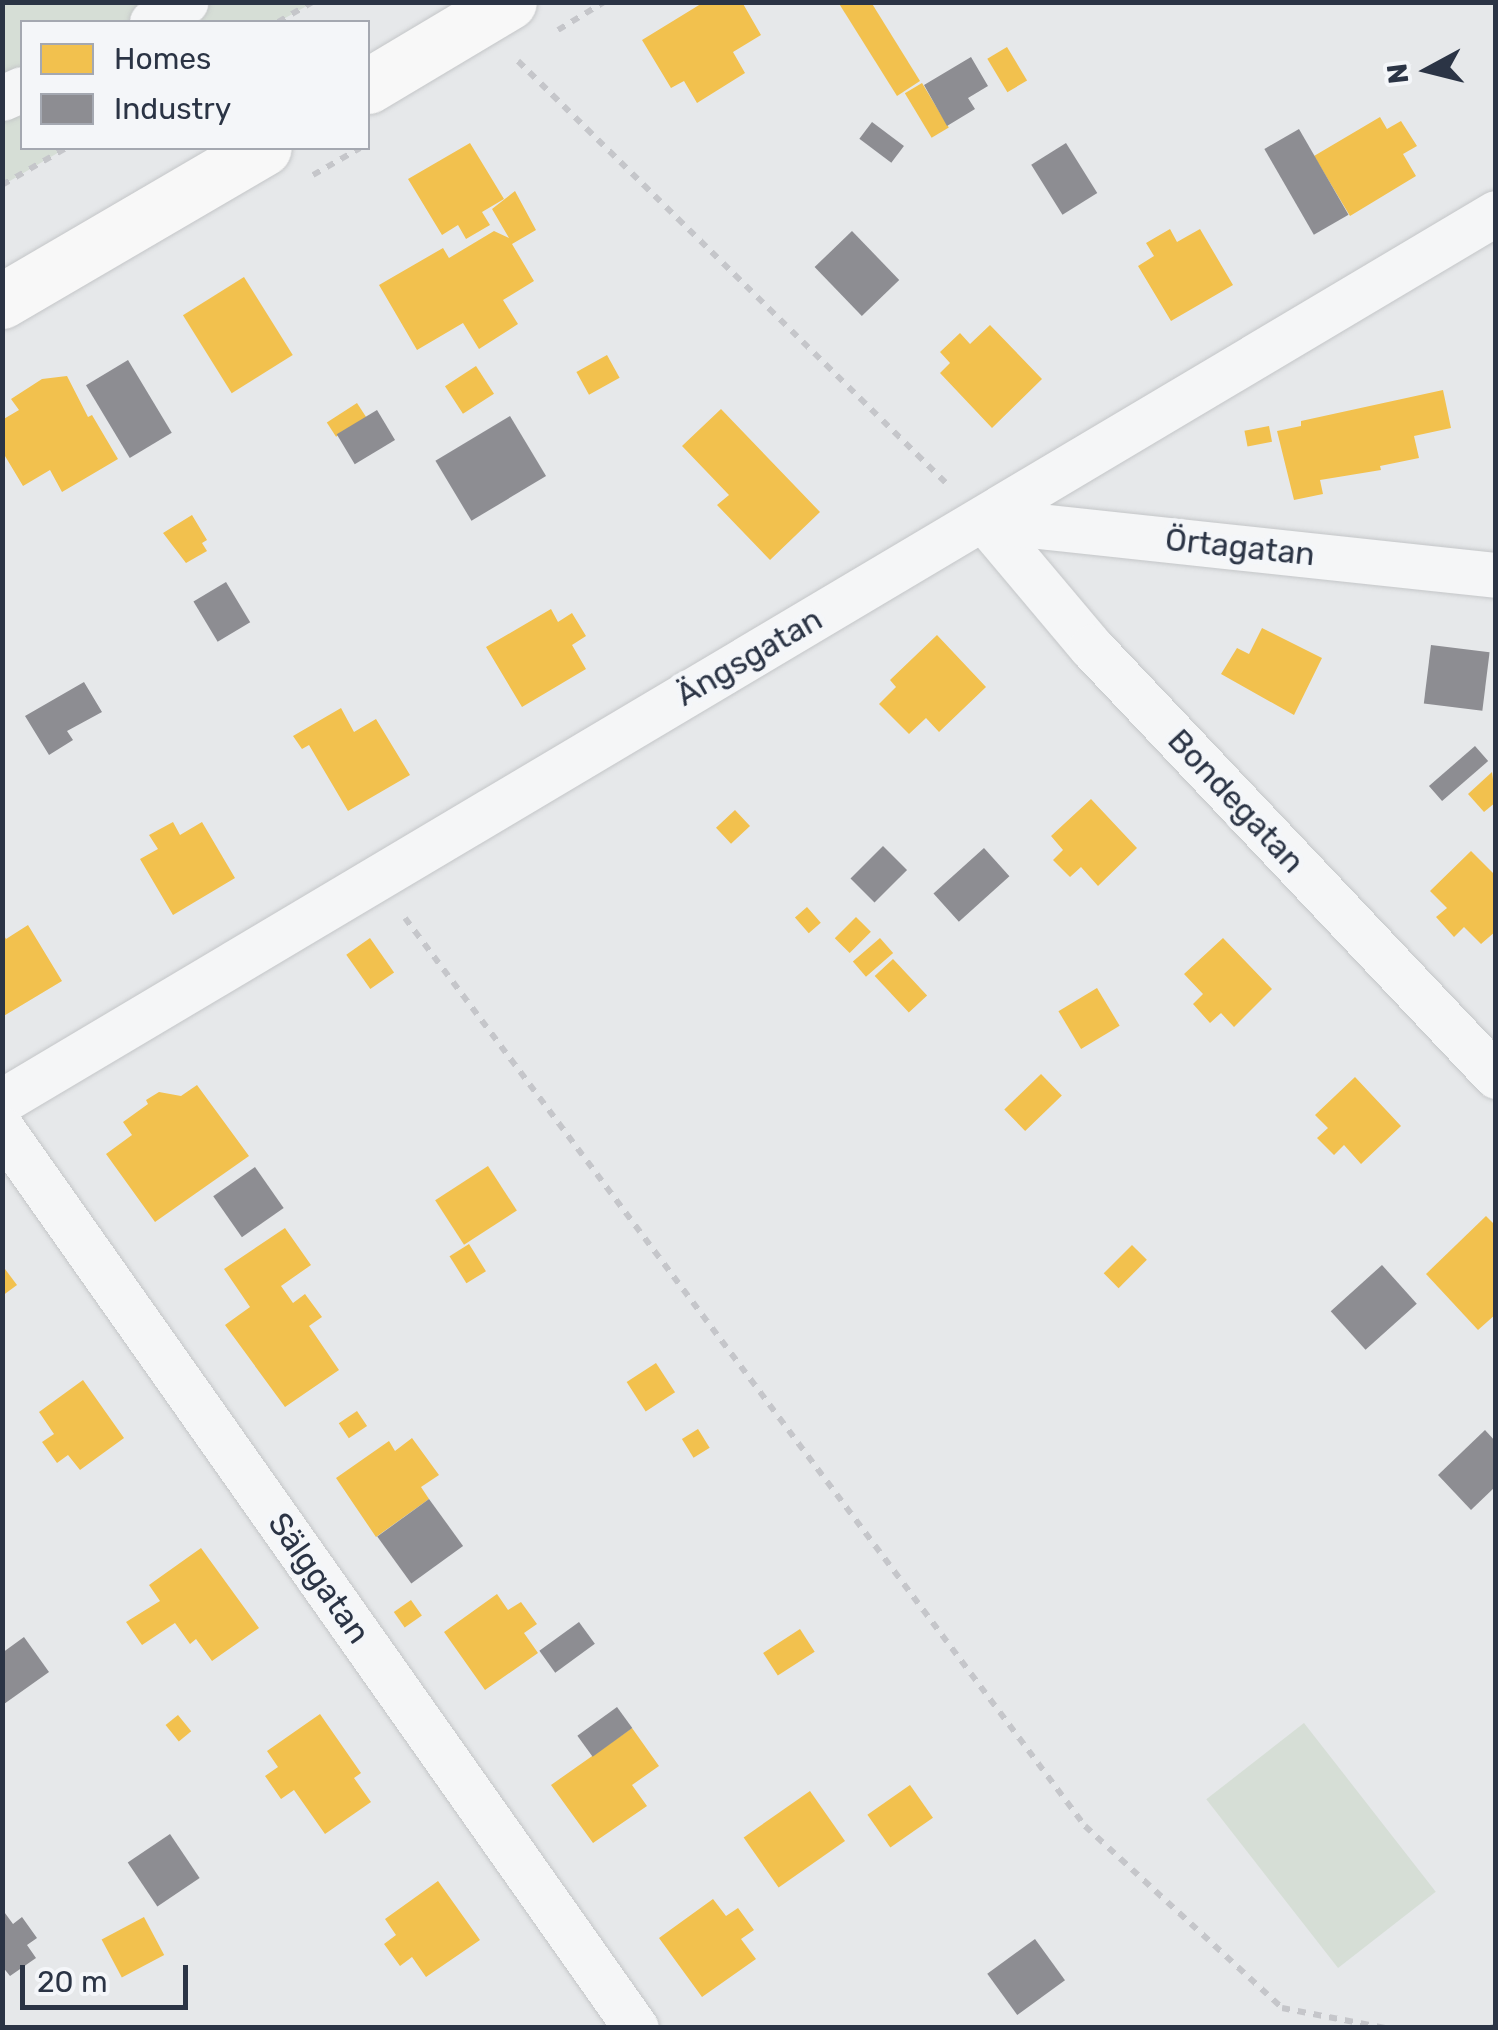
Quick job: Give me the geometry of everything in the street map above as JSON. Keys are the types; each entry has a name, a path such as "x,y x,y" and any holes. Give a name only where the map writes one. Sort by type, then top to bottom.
{"main road":[{"path":"370,85 509,2"},
{"path":"2,302 261,150"}],"street":[{"path":"155,20 185,2"},
{"name":"Ängsgatan","path":"2,1101 1496,213"},
{"name":"Örtagatan","path":"984,520 1496,575"},
{"name":"Bondegatan","path":"984,520 1091,647 1496,1076"},
{"name":"Sälggatan","path":"2,1129 636,2028"}],"path":[{"path":"281,20 312,2"},
{"path":"513,56 984,520"},
{"path":"2,185 63,150"},
{"path":"374,877 1085,1826 1282,2008 1385,2028"}],"shaded area":[{"path":"2,3 312,3 282,20 20,20 20,150 63,150 3,185"},
{"path":"1304,1723 1436,1892 1338,1968 1206,1799"}],"building: Homes":[{"path":"704,2 742,2 761,35 733,52 745,73 697,103 684,81 671,88 642,40"},
{"path":"838,2 871,2 920,81 897,96"},
{"path":"1007,47 1027,80 1007,92 987,59"},
{"path":"922,83 949,128 932,138 905,93"},
{"path":"1380,117 1387,129 1401,121 1417,146 1403,154 1416,176 1350,216 1314,156"},
{"path":"470,143 504,199 482,212 490,225 466,239 458,225 442,235 408,179"},
{"path":"515,191 536,230 512,244 534,281 503,300 518,324 479,349 463,323 417,350 379,285 443,248 449,258 494,231 509,238 492,209"},
{"path":"1170,229 1177,242 1200,229 1233,285 1171,321 1138,266 1154,256 1146,243"},
{"path":"244,277 293,355 232,393 183,315"},
{"path":"990,325 1042,379 992,428 940,373 950,363 940,352 960,333 970,344"},
{"path":"607,355 620,378 589,395 576,372"},
{"path":"476,366 494,394 463,414 445,386"},
{"path":"67,376 88,417 92,415 118,459 62,492 50,470 23,486 2,451 2,420 19,410 11,399 42,379"},
{"path":"1443,390 1451,428 1414,436 1419,458 1380,466 1381,470 1320,480 1323,494 1294,500 1277,431 1301,426 1301,421"},
{"path":"357,403 366,417 336,437 327,423"},
{"path":"721,409 820,512 770,560 717,505 729,495 682,446"},
{"path":"1269,426 1272,442 1248,446 1244,431"},
{"path":"192,515 207,540 202,543 207,551 186,563 163,533"},
{"path":"551,609 558,622 572,613 586,636 572,645 586,669 522,707 486,647"},
{"path":"1262,628 1322,658 1294,715 1221,674 1237,648 1249,654"},
{"path":"937,635 986,687 939,732 926,718 909,734 879,704 896,687 890,680"},
{"path":"341,708 354,732 376,719 410,775 348,811 309,745 302,749 293,736"},
{"path":"1492,772 1496,802 1484,812 1468,794"},
{"path":"1091,799 1137,848 1098,886 1081,867 1070,877 1053,860 1063,850 1051,836"},
{"path":"735,810 750,826 731,844 716,828"},
{"path":"173,822 180,835 202,822 235,878 173,915 140,859 158,849 149,835"},
{"path":"1471,851 1496,876 1496,931 1481,944 1464,927 1454,937 1436,917 1447,908 1430,891"},
{"path":"807,907 821,923 809,933 795,917"},
{"path":"856,917 871,932 850,953 835,938"},
{"path":"28,925 62,981 2,1017 2,932 6,939"},
{"path":"370,938 394,972 370,989 346,955"},
{"path":"880,938 893,953 866,977 853,962"},
{"path":"1223,938 1272,989 1234,1027 1221,1013 1210,1023 1193,1004 1203,994 1184,974"},
{"path":"893,959 927,996 909,1013 875,976"},
{"path":"1097,988 1120,1026 1081,1049 1058,1011"},
{"path":"1041,1074 1062,1096 1025,1131 1004,1109"},
{"path":"1355,1077 1401,1126 1361,1164 1344,1145 1334,1155 1317,1138 1328,1128 1315,1115"},
{"path":"197,1085 249,1156 155,1222 106,1154 132,1135 123,1122 148,1104 146,1100 159,1092 181,1096"},
{"path":"488,1166 517,1210 464,1245 435,1200"},
{"path":"1486,1216 1496,1226 1496,1314 1478,1330 1426,1274"},
{"path":"285,1228 311,1265 281,1286 293,1303 305,1294 322,1317 309,1326 339,1370 285,1407 225,1325 250,1307 224,1269"},
{"path":"469,1244 486,1271 466,1283 449,1256"},
{"path":"1132,1245 1147,1260 1119,1288 1104,1273"},
{"path":"2,1265 17,1285 2,1296"},
{"path":"656,1363 675,1392 646,1411 627,1382"},
{"path":"83,1380 124,1438 80,1470 68,1455 57,1463 42,1442 54,1434 39,1412"},
{"path":"357,1411 367,1426 349,1438 339,1423"},
{"path":"698,1429 710,1448 694,1458 682,1439"},
{"path":"412,1438 439,1475 421,1487 429,1499 376,1537 336,1478 389,1441 395,1451"},
{"path":"201,1548 259,1628 212,1661 196,1639 190,1644 175,1623 142,1645 126,1622 160,1601 149,1585"},
{"path":"497,1594 508,1610 521,1602 537,1624 524,1633 538,1653 485,1690 444,1632"},
{"path":"411,1600 422,1616 405,1628 394,1612"},
{"path":"800,1629 815,1652 778,1676 763,1653"},
{"path":"320,1714 361,1773 354,1778 371,1802 325,1834 294,1790 281,1799 265,1776 278,1767 267,1751"},
{"path":"178,1715 191,1731 179,1741 166,1725"},
{"path":"632,1728 659,1766 632,1785 647,1806 593,1843 551,1785"},
{"path":"910,1785 933,1818 890,1848 867,1815"},
{"path":"810,1791 845,1841 779,1887 744,1837"},
{"path":"438,1881 480,1940 426,1977 412,1957 400,1966 384,1944 396,1935 385,1919"},
{"path":"713,1899 726,1916 738,1908 754,1930 741,1939 756,1959 702,1997 659,1938"},
{"path":"144,1917 164,1955 122,1978 102,1940"}],"building: Industry":[{"path":"971,57 988,86 968,98 975,109 947,126 924,85"},
{"path":"872,122 904,146 891,163 859,139"},
{"path":"1299,129 1348,215 1314,235 1264,149"},
{"path":"1066,143 1097,193 1062,215 1031,165"},
{"path":"852,231 899,280 862,316 815,267"},
{"path":"128,360 172,433 130,458 86,385"},
{"path":"377,410 395,440 355,464 337,434"},
{"path":"510,416 546,476 471,521 435,461"},
{"path":"226,582 250,622 218,642 193,602"},
{"path":"1431,645 1490,652 1482,711 1424,704"},
{"path":"84,682 102,712 67,731 73,740 49,755 25,716"},
{"path":"1475,746 1488,761 1442,801 1429,786"},
{"path":"883,846 907,870 875,903 850,879"},
{"path":"984,848 1009,876 959,922 933,894"},
{"path":"255,1167 284,1208 242,1237 213,1196"},
{"path":"1382,1265 1417,1304 1366,1350 1331,1311"},
{"path":"1485,1430 1496,1442 1496,1486 1471,1510 1438,1475"},
{"path":"429,1499 463,1546 411,1584 377,1537"},
{"path":"579,1622 595,1644 555,1673 539,1651"},
{"path":"24,1637 49,1672 4,1704 2,1653"},
{"path":"617,1707 632,1728 593,1757 577,1736"},
{"path":"170,1834 200,1878 157,1906 128,1863"},
{"path":"2,1909 13,1924 22,1917 37,1938 27,1945 36,1958 10,1976 2,1966"},
{"path":"1035,1939 1065,1980 1017,2015 987,1974"}]}
